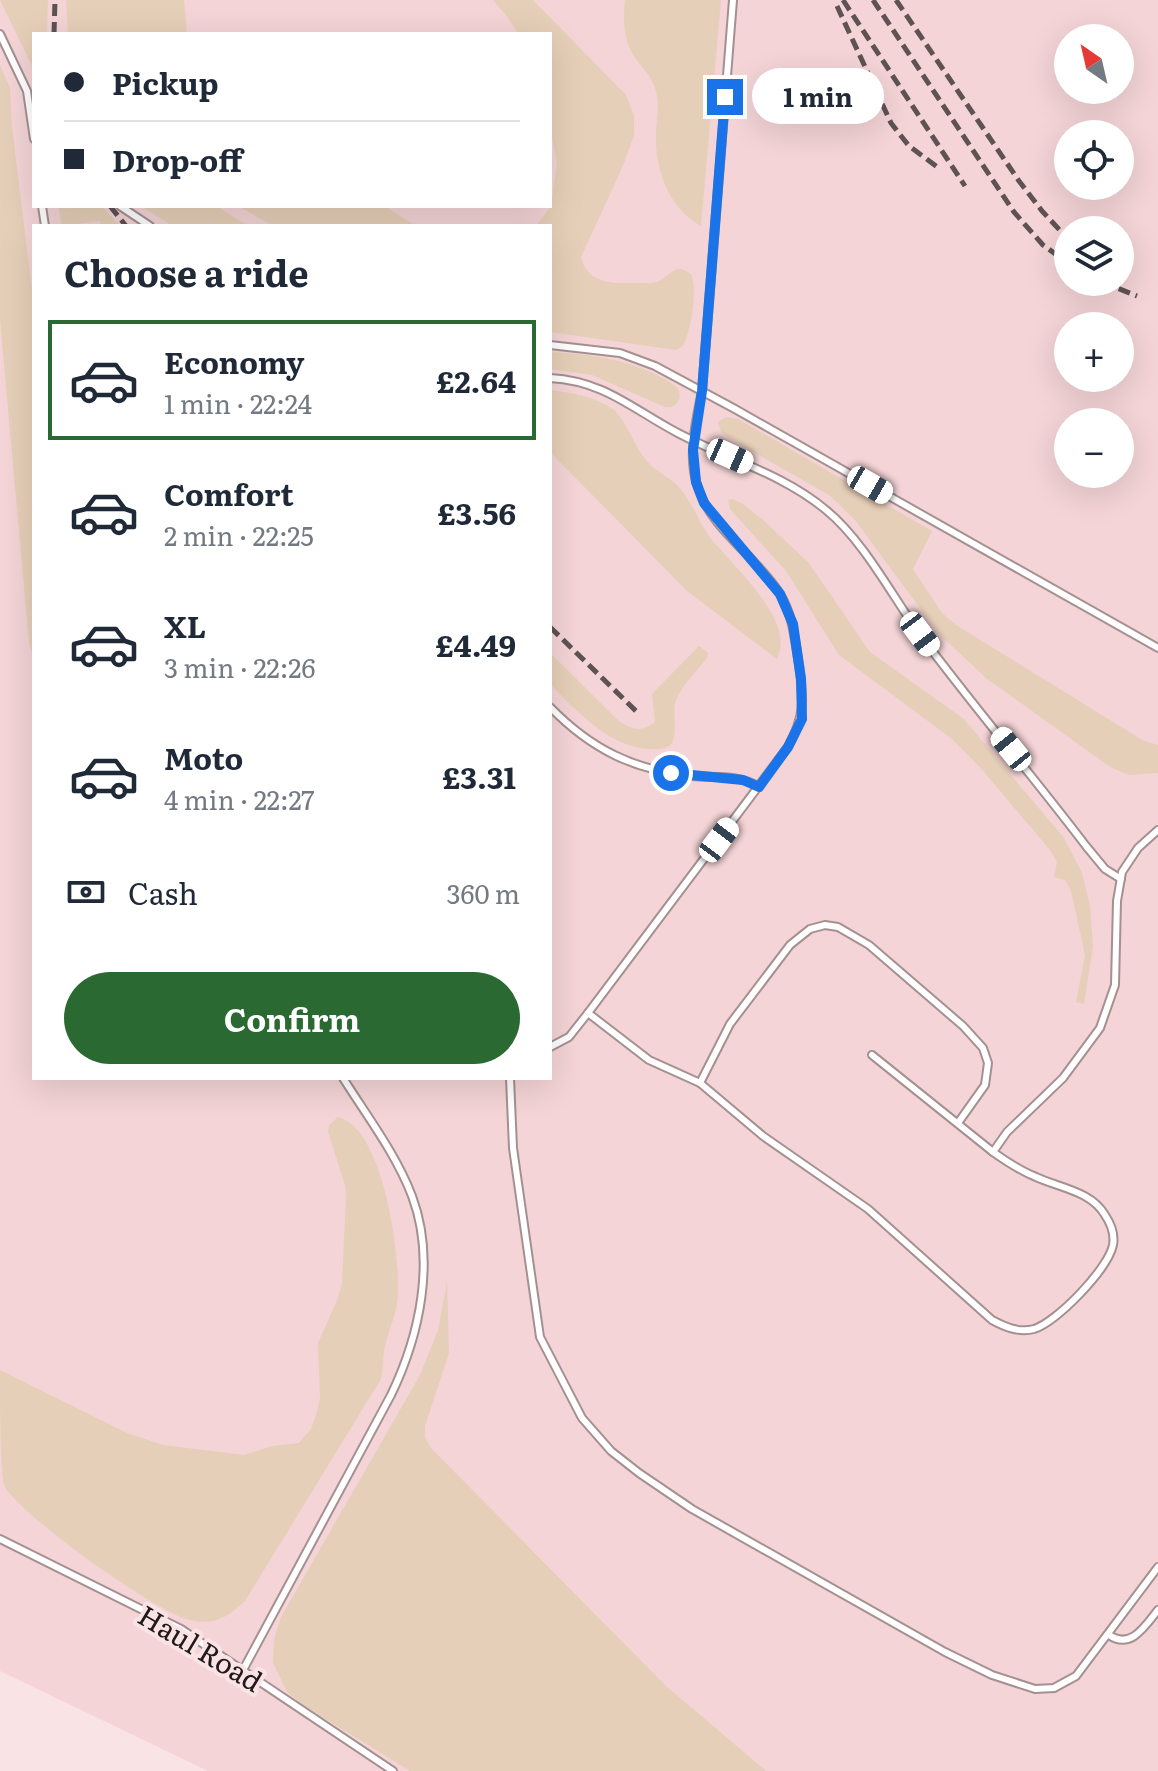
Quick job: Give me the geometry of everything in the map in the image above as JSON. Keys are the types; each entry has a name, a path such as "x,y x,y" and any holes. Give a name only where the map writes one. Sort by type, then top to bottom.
{"lane":[{"path":"552,1046 569,1037 588,1013 759,787 788,747 802,719 801,679 793,624 780,594 704,503 696,482 694,440 702,391 733,0"},
{"path":"0,34 27,91 32,125"},
{"path":"123,208 147,224"},
{"path":"552,345 590,348 633,357 702,391 1158,648"},
{"path":"552,378 600,387 694,440 781,481 814,500 838,521 932,649 1086,846 1105,869 1121,879"},
{"path":"552,709 587,741 629,762 671,773 743,780 759,787"},
{"path":"993,1152 1002,1138 1079,1059 1106,1014 1117,973 1117,901 1121,879 1130,857 1158,830"},
{"path":"700,1083 730,1024 790,945 810,929 825,925 838,927 869,945 963,1026 983,1048 988,1063 985,1085 958,1123"},
{"path":"588,1013 649,1060 700,1083 763,1136 868,1209 992,1320 1018,1330 1035,1329 1064,1311 1099,1270 1113,1245 1113,1232 1106,1216 1092,1201 1023,1171 993,1152 872,1055"},
{"path":"243,1670 403,1371 419,1310 422,1252 418,1216 412,1197 396,1163 344,1080"},
{"path":"510,1080 513,1148 538,1328 552,1363 582,1418 611,1451 692,1509 945,1652 1011,1683 1035,1689 1062,1685 1076,1676 1158,1567"},
{"name":"Haul Road","path":"0,1539 181,1629 393,1771"},
{"path":"1109,1635 1118,1641 1127,1641 1158,1610"}],"shaded area":[{"path":"0,0 1158,0 1158,1771 208,1771 0,1671"},
{"path":"0,0 48,0 47,32 32,32 32,66"},
{"path":"66,0 184,0 187,32 68,32"},
{"path":"493,0 533,0 626,95 634,116 634,135 581,257 590,273 604,281 655,283 677,269 691,274 694,289 692,311 682,347 676,350 552,332 552,224 538,224 552,208 557,163 552,137 552,32 517,32"},
{"path":"625,0 721,0 701,226 672,199 661,175 656,149 656,92 627,42"},
{"path":"0,65 10,88 32,290 32,653 29,643 0,320"},
{"path":"59,208 104,208 118,224 101,224 100,221 61,224"},
{"path":"144,208 220,208 245,224 170,224"},
{"path":"242,208 388,208 413,224 270,224"},
{"path":"552,352 600,357 632,365 677,387 679,398 672,407 665,407 592,375 552,369"},
{"path":"552,390 591,398 618,414 647,461 676,484 709,536 759,594 778,627 781,644 777,659 687,591 552,454"},
{"path":"726,417 738,419 932,531 913,569 942,613 956,625 1144,741 1158,745 1158,773 1129,775 1110,767 986,678 939,634 855,520 829,495 727,437 721,432 718,422"},
{"path":"733,499 763,520 808,562 870,652 964,719 1064,838 1082,873 1090,906 1093,947 1084,1004 1076,1002 1085,955 1071,891 1065,880 1054,877 1057,862 1050,850 952,739 839,655 786,571 730,509 728,500"},
{"path":"699,646 708,653 677,698 672,743 658,749 626,744 585,718 552,686 552,655 620,722 634,728 642,729 655,722 652,694"},
{"path":"338,1117 354,1126 367,1144 378,1168 392,1224 398,1295 381,1379 245,1601 220,1619 206,1622 190,1620 149,1600 90,1561 35,1518 4,1485 0,1370 127,1433 163,1445 244,1455 272,1446 299,1443 311,1429 317,1412 320,1397 318,1343 342,1283 345,1185 328,1132 329,1125"},
{"path":"447,1282 449,1353 425,1426 425,1437 431,1448 666,1686 766,1771 410,1771 287,1692 273,1663 274,1639 281,1617 420,1375 438,1330"}],"railway":[{"path":"54,32 55,0"},
{"path":"843,0 965,186"},
{"path":"873,0 1014,212 1054,253"},
{"path":"896,0 1019,181 1054,224"},
{"path":"837,6 891,123 909,146 940,169"},
{"path":"112,208 124,224"},
{"path":"552,629 639,714"}],"route":[{"path":"671,773 732,778 759,787 798,730 803,711 793,624 785,603 704,503 696,482 693,450 702,391 725,97"}]}
